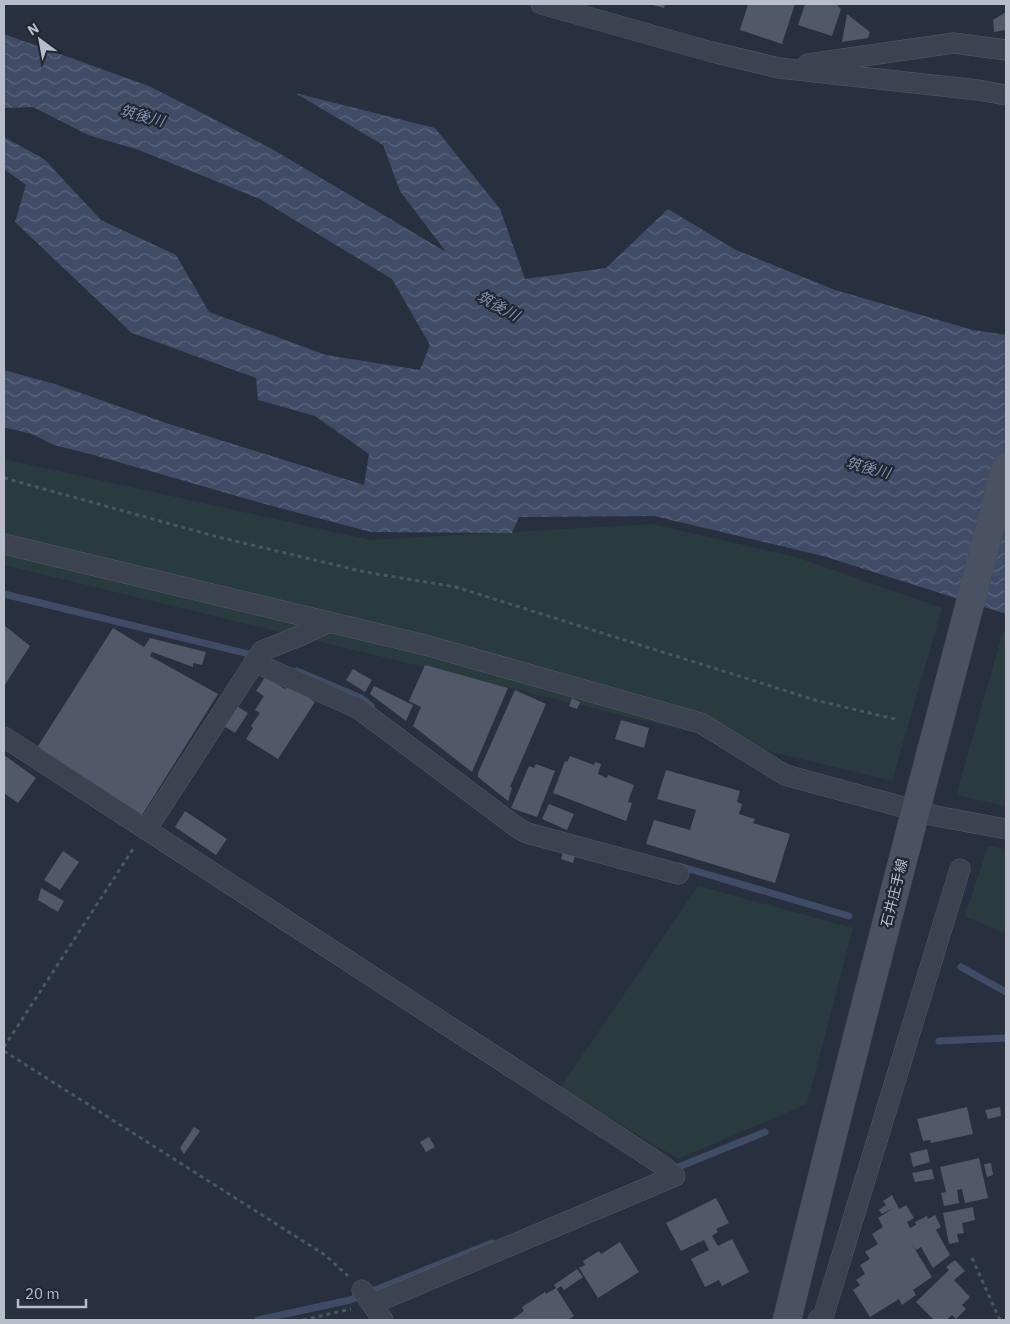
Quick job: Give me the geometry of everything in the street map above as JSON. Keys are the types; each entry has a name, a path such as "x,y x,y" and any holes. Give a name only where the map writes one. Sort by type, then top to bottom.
{"main road":[{"name":"石井庄手線","path":"786,1320 923,781 1006,467"}],"street":[{"path":"541,4 712,52 779,68 978,90 1006,95"},
{"path":"779,68 954,43 1006,50"},
{"path":"4,544 425,645 701,723 785,775 936,816 1006,829"},
{"path":"146,830 258,657 329,622"},
{"path":"258,657 359,709 527,833 679,874"},
{"path":"4,737 669,1170 372,1305"},
{"path":"818,1320 824,1314 960,869"}],"path":[{"path":"4,478 227,539 365,572 456,587 815,700 899,720"},
{"path":"4,1046 146,830"},
{"path":"4,1051 325,1256 372,1305"},
{"path":"972,1258 1000,1320"},
{"path":"303,1320 372,1305"}],"shaded area":[{"path":"4,459 370,540 652,524 796,557 942,608 892,781 4,565"},
{"path":"1006,631 1006,806 956,795 1003,632"},
{"path":"988,846 1006,849 1006,934 965,916"},
{"path":"698,886 853,928 807,1104 678,1159 560,1088"}],"water":[{"name":"筑後川","path":"4,34 149,86 272,149 446,252 400,191 383,145 295,93 435,128 500,209 525,279 606,268 668,209 736,250 835,290 973,330 1006,335 1006,614 823,556 654,516 519,517 512,533 371,532 54,445 32,434 4,428 4,370 58,385 169,424 364,485 369,454 315,416 258,400 256,378 132,333 15,222 26,185 4,169 4,137 44,159 101,220 176,255 209,312 326,355 420,370 430,345 392,279 260,199 139,150 88,135 33,107 4,108"}],"building":[{"path":"649,4 665,4 664,8"},
{"path":"748,4 795,4 782,44 740,30"},
{"path":"805,4 836,4 841,9 832,36 798,25"},
{"path":"1006,12 1006,30 994,32 993,20"},
{"path":"847,14 870,32 868,38 842,42"},
{"path":"4,625 30,646 4,686"},
{"path":"113,628 144,647 150,638 206,652 202,665 193,663 193,667 152,652 150,656 218,694 139,820 33,754"},
{"path":"425,665 508,688 472,772 413,726 421,707 409,701"},
{"path":"353,669 372,680 365,692 346,680"},
{"path":"265,677 285,689 288,684 315,702 278,759 246,739 253,728 251,726 260,713 255,710 264,696 256,691"},
{"path":"374,686 413,705 406,721 370,694"},
{"path":"515,690 546,704 510,787 512,788 508,801 478,777 478,773"},
{"path":"572,698 580,702 577,709 569,706"},
{"path":"237,706 248,713 235,733 224,726"},
{"path":"621,720 649,728 644,748 615,739"},
{"path":"4,755 36,778 18,803 4,793"},
{"path":"570,756 594,765 595,762 601,764 598,774 607,778 608,775 634,785 628,802 632,803 626,821 553,793 565,761 567,762"},
{"path":"536,764 555,771 537,817 511,808 529,766 534,768"},
{"path":"666,770 740,791 737,802 742,804 739,814 755,819 753,823 790,834 775,883 646,844 654,820 690,830 696,810 657,799"},
{"path":"549,804 574,814 567,830 542,819"},
{"path":"185,811 227,839 216,855 175,827"},
{"path":"564,848 576,852 573,863 561,859"},
{"path":"63,851 79,862 60,890 44,880"},
{"path":"41,888 64,901 58,912 38,900"},
{"path":"967,1107 973,1134 931,1143 930,1140 923,1141 917,1119"},
{"path":"1000,1107 1001,1116 988,1119 985,1110"},
{"path":"194,1127 200,1131 184,1154 180,1148"},
{"path":"429,1137 435,1147 426,1152 420,1142"},
{"path":"927,1149 930,1162 913,1167 910,1153"},
{"path":"979,1158 988,1198 965,1203 962,1189 957,1190 959,1203 944,1206 941,1193 946,1192 940,1167"},
{"path":"991,1163 993,1175 987,1177 984,1164"},
{"path":"932,1169 934,1179 915,1182 912,1173"},
{"path":"892,1195 899,1209 906,1205 914,1218 907,1222 910,1228 916,1225 915,1222 927,1216 928,1219 935,1215 941,1227 936,1230 950,1255 933,1268 921,1247 916,1250 911,1243 932,1277 913,1290 916,1295 902,1305 899,1299 870,1317 853,1290 860,1285 856,1280 865,1274 860,1265 870,1259 865,1252 878,1244 872,1234 883,1227 878,1218 895,1207 882,1214 879,1210 886,1205 883,1201"},
{"path":"716,1198 729,1223 716,1229 718,1232 712,1236 718,1246 732,1239 749,1272 722,1286 719,1280 705,1287 691,1259 709,1250 704,1240 681,1251 666,1223"},
{"path":"973,1207 975,1220 962,1223 964,1233 957,1234 959,1242 949,1244 943,1213"},
{"path":"620,1242 639,1272 598,1298 579,1268 585,1265 583,1261 599,1251 601,1254"},
{"path":"955,1260 965,1271 954,1280 970,1297 962,1305 966,1309 956,1319 952,1315 946,1320 934,1320 916,1302 949,1270 946,1267"},
{"path":"577,1269 583,1277 564,1290 561,1286 557,1289 554,1285"},
{"path":"556,1288 574,1316 568,1320 511,1320 524,1311 522,1307 545,1292 546,1294"}],"waterway":[{"path":"4,594 257,656"},
{"path":"297,671 361,698 371,706"},
{"path":"679,866 849,916"},
{"path":"961,967 1006,992"},
{"path":"939,1041 1006,1038"},
{"path":"671,1170 765,1132"},
{"path":"258,1320 350,1300 492,1243"}]}
